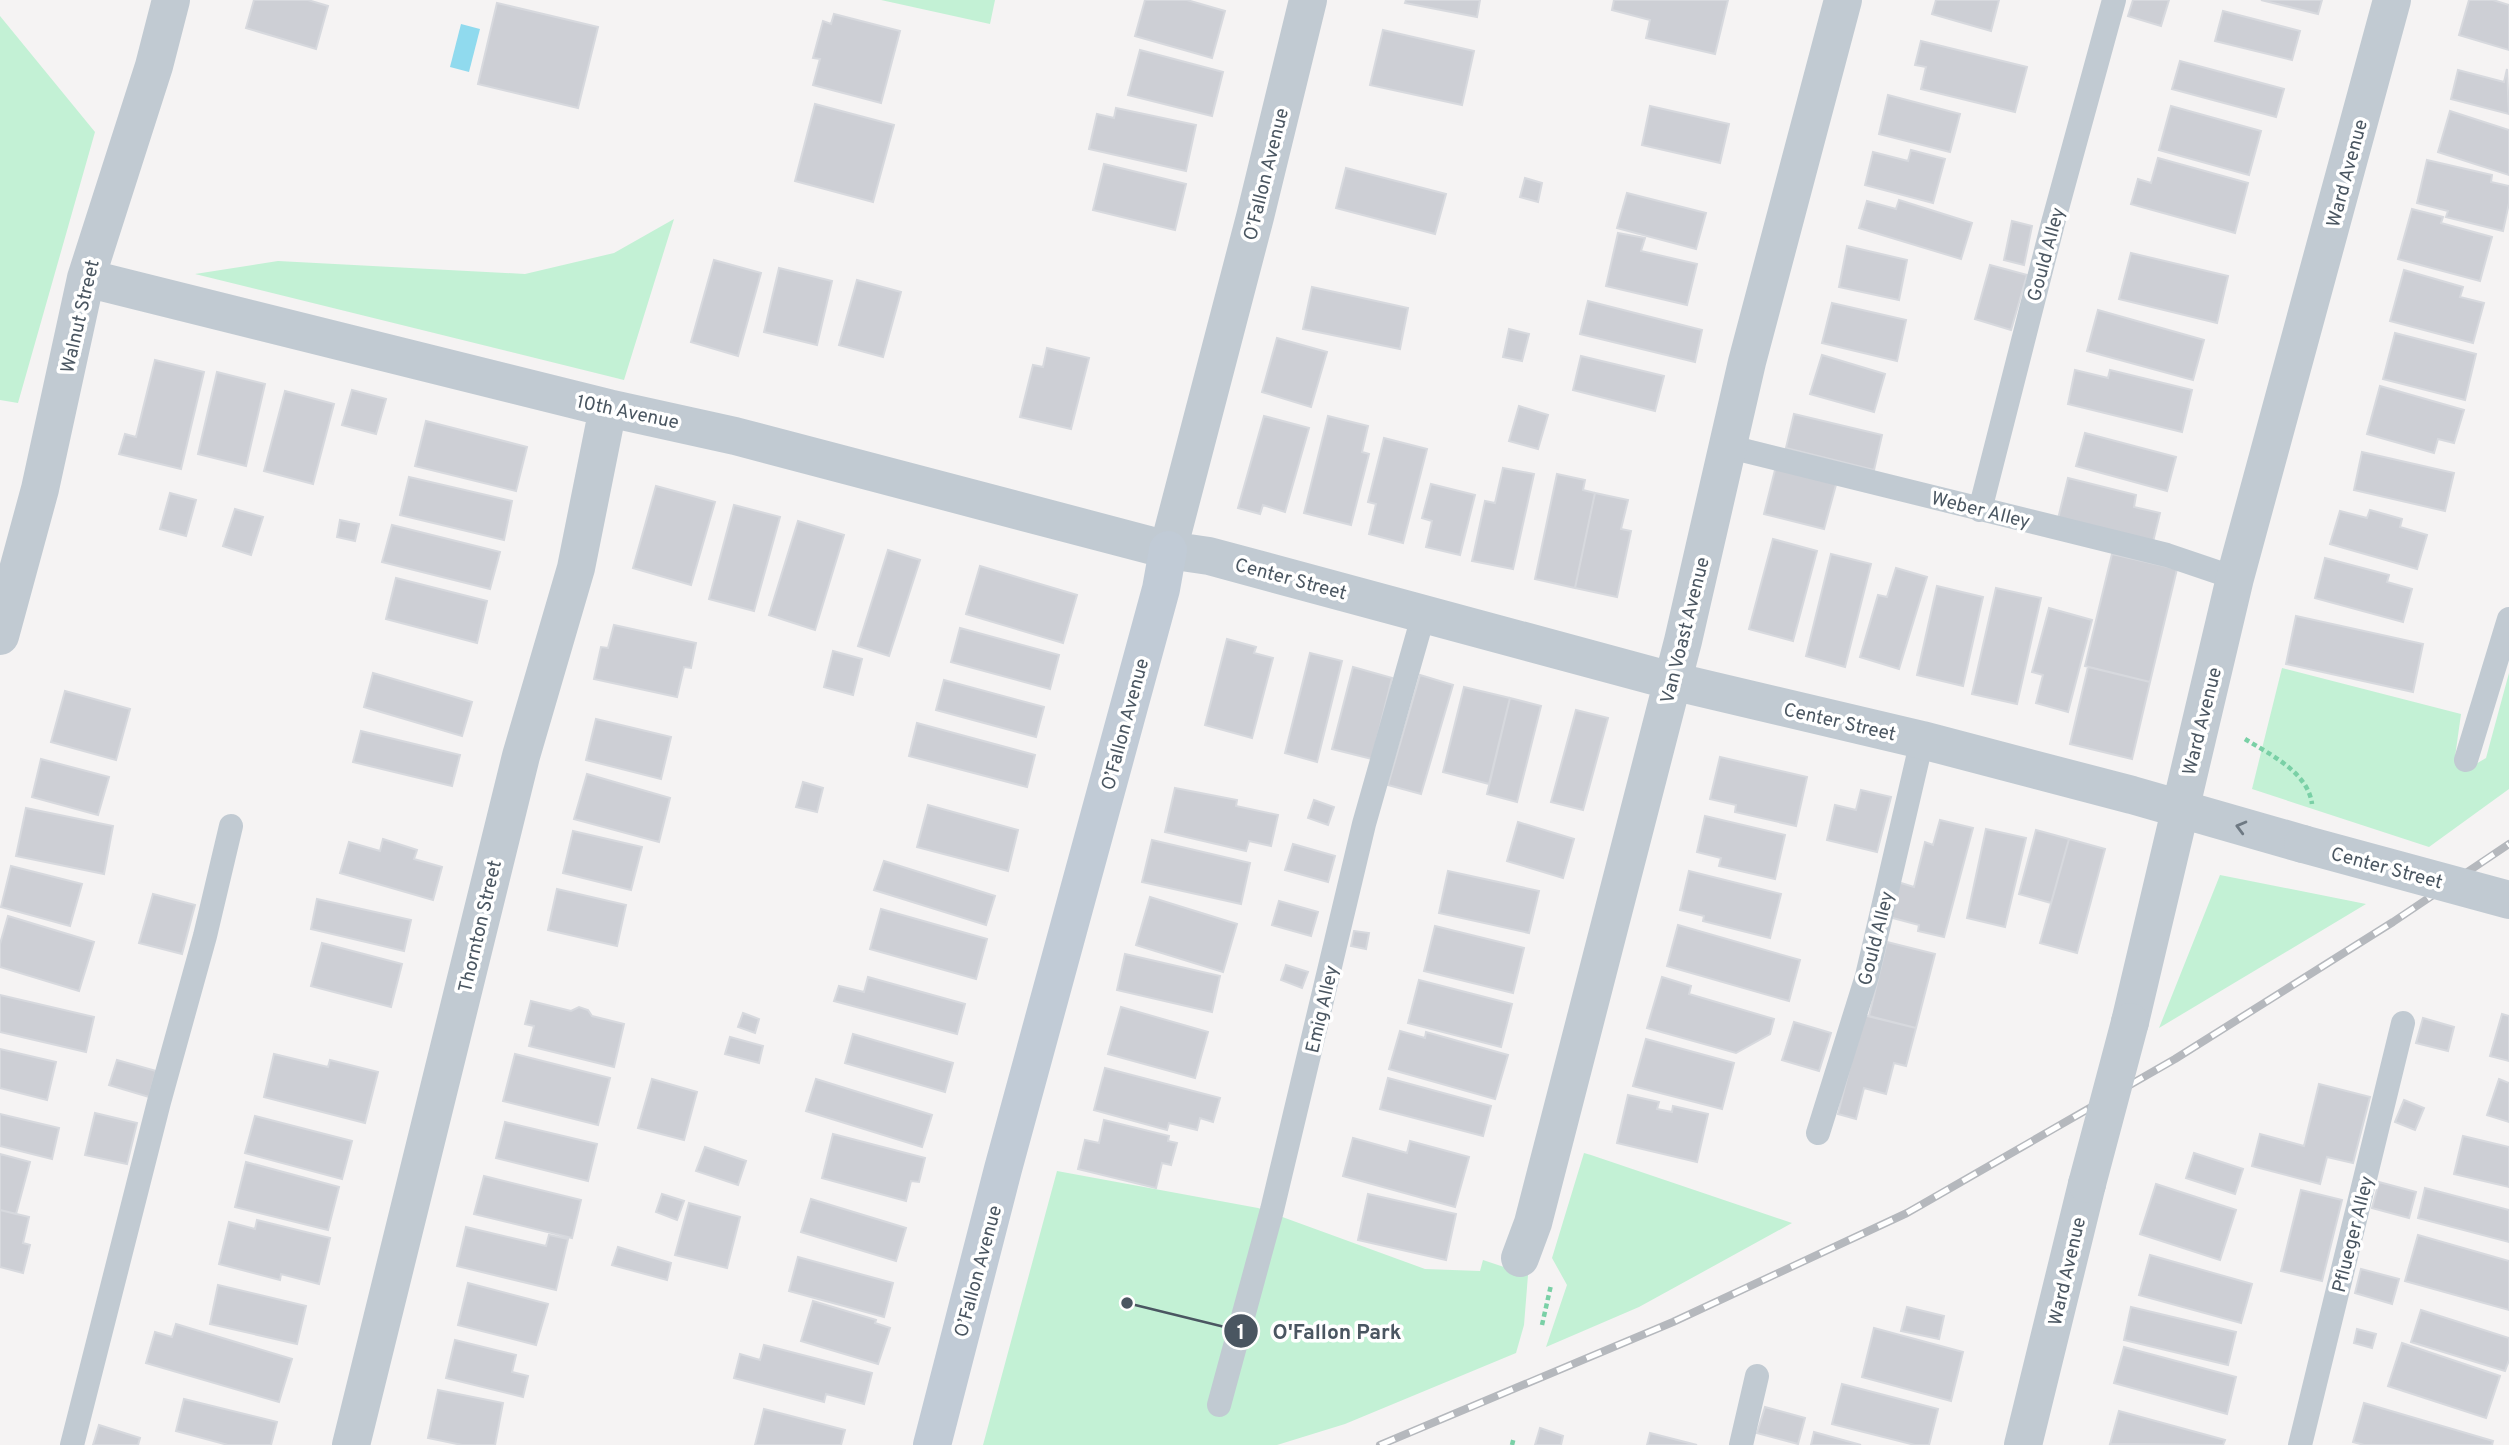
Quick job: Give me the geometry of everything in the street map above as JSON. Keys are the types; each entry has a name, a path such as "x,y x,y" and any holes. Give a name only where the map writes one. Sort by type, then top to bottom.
{"street":[{"name":"Walnut Street","path":"0,636 40,489 86,278 154,66 171,0"},
{"name":"O’Fallon Avenue","path":"932,1445 1161,589 1168,550 1255,217 1308,0"},
{"name":"Van Voast Avenue","path":"1537,1266 1534,1223 1683,640 1726,446 1843,0"},
{"name":"Ward Avenue","path":"2023,1445 2130,1022 2235,578 2392,0"},
{"name":"10th Avenue","path":"86,278 608,408 735,436 1168,550"},
{"name":"Thornton Street","path":"351,1445 521,756 576,568 608,408"},
{"name":"Center Street","path":"1168,550 1209,556 1672,681 1922,740 2132,795 2509,900"}],"lane":[{"name":"Gould Alley","path":"1980,510 2053,223 2114,0"},
{"name":"Weber Alley","path":"1726,446 2167,555 2235,578"},
{"name":"Emig Alley","path":"1219,1405 1318,1026 1364,824 1424,613"},
{"path":"2466,760 2509,619"},
{"name":"Gould Alley","path":"1818,1133 1867,976 1922,740"},
{"path":"72,1445 231,826"},
{"name":"Pflueger Alley","path":"2300,1445 2403,1023"},
{"path":"1741,1445 1757,1376"}],"path":[{"path":"2245,739 2299,777 2311,795 2313,807"},
{"path":"1537,1266 1542,1325"},
{"path":"1511,1445 1514,1437"}],"green space":[{"path":"881,0 995,0 990,24"},
{"path":"0,16 95,132 18,403 0,400"},
{"path":"674,219 624,380 195,274 278,261 525,274 614,253"},
{"path":"2282,668 2461,714 2455,757 2464,771 2486,758 2509,673 2509,789 2429,847 2252,789"},
{"path":"2220,875 2366,904 2159,1028"},
{"path":"1584,1153 1792,1223 1639,1307 1546,1347 1567,1285 1552,1258"},
{"path":"1057,1171 1258,1208 1425,1269 1480,1271 1483,1260 1528,1275 1524,1325 1516,1353 1345,1424 1277,1445 983,1445"}],"water":[{"path":"461,24 480,29 469,72 450,67"}],"building":[{"path":"254,0 308,0 328,6 316,49 246,28"},
{"path":"1145,0 1187,0 1225,11 1212,58 1135,36"},
{"path":"1406,0 1480,0 1477,17 1405,3"},
{"path":"1614,0 1728,0 1715,54 1646,38 1650,20 1612,10"},
{"path":"1936,0 1999,0 1991,31 1932,14"},
{"path":"2133,0 2169,0 2161,26 2128,16"},
{"path":"2261,0 2322,0 2318,14"},
{"path":"2469,0 2493,0 2509,5 2509,50 2459,35"},
{"path":"497,3 598,27 578,108 478,84"},
{"path":"2223,11 2300,31 2292,60 2215,41"},
{"path":"834,14 900,31 881,103 813,85 820,59 813,58 823,21 831,24"},
{"path":"1383,30 1474,51 1462,105 1370,85"},
{"path":"1921,41 2027,67 2015,112 1921,89 1926,67 1915,65"},
{"path":"1140,50 1223,72 1212,116 1128,95"},
{"path":"2180,61 2284,89 2276,117 2172,89"},
{"path":"2507,69 2509,114 2451,99 2458,70 2504,82"},
{"path":"1888,95 1960,114 1950,152 1879,134"},
{"path":"815,104 894,125 873,202 795,181"},
{"path":"1650,106 1729,124 1720,163 1642,145"},
{"path":"2171,106 2261,131 2249,175 2159,150"},
{"path":"1116,108 1196,125 1186,171 1089,149 1097,114 1114,118"},
{"path":"2450,111 2509,130 2509,175 2438,152"},
{"path":"1911,150 1945,159 1933,203 1865,185 1873,152 1908,161"},
{"path":"2158,158 2248,183 2235,233 2131,204 2138,179 2151,183"},
{"path":"2427,160 2492,175 2491,182 2509,186 2509,203 2503,231 2446,217 2448,211 2417,203"},
{"path":"1104,164 1186,184 1175,230 1093,210"},
{"path":"1346,168 1446,194 1435,234 1336,208"},
{"path":"1525,178 1542,183 1538,202 1520,197"},
{"path":"1627,193 1706,213 1696,249 1617,228"},
{"path":"1899,200 1972,223 1961,259 1859,228 1867,201 1896,209"},
{"path":"2412,209 2443,217 2441,223 2492,237 2480,281 2398,259"},
{"path":"2012,221 2032,226 2024,265 2004,260"},
{"path":"1618,233 1645,238 1641,251 1697,264 1687,305 1606,286"},
{"path":"1847,246 1907,260 1899,300 1839,287"},
{"path":"2131,253 2228,276 2217,323 2119,299"},
{"path":"714,260 761,273 738,356 691,342"},
{"path":"1990,265 2027,275 2011,330 1975,319"},
{"path":"779,268 832,281 817,345 764,332"},
{"path":"2404,270 2463,287 2460,297 2484,303 2473,343 2390,321"},
{"path":"857,280 901,292 883,357 839,345"},
{"path":"1312,287 1408,308 1400,349 1303,329"},
{"path":"1588,301 1702,330 1695,362 1580,334"},
{"path":"1832,303 1906,320 1897,361 1822,343"},
{"path":"2098,310 2204,340 2193,380 2087,351"},
{"path":"1509,329 1529,334 1522,361 1503,357"},
{"path":"2395,333 2476,354 2465,400 2383,379"},
{"path":"1277,338 1327,352 1311,407 1262,392"},
{"path":"1047,348 1089,358 1071,429 1020,417 1033,365 1043,367"},
{"path":"1822,355 1885,374 1874,412 1810,394"},
{"path":"1581,356 1664,376 1655,411 1573,390"},
{"path":"155,360 204,372 181,469 119,454 125,434 136,437"},
{"path":"2075,370 2108,378 2110,370 2192,390 2182,432 2068,404"},
{"path":"217,372 265,384 246,466 198,454"},
{"path":"2380,386 2464,410 2454,443 2438,439 2434,453 2367,434"},
{"path":"352,390 386,399 376,434 342,425"},
{"path":"285,391 334,404 313,484 264,471"},
{"path":"1519,406 1548,415 1538,449 1509,441"},
{"path":"1794,414 1882,435 1874,470 1786,448"},
{"path":"1264,416 1309,428 1285,512 1263,505 1260,514 1238,508"},
{"path":"1328,416 1368,426 1362,452 1369,454 1351,525 1304,513"},
{"path":"426,421 527,447 516,491 415,466"},
{"path":"2085,433 2176,457 2167,491 2076,466"},
{"path":"1384,438 1427,449 1403,543 1369,534 1376,504 1368,502"},
{"path":"2362,452 2454,473 2445,511 2354,490"},
{"path":"1776,466 1837,481 1824,529 1764,514"},
{"path":"1503,468 1534,474 1513,569 1472,561 1485,501 1495,503"},
{"path":"1557,474 1585,480 1583,490 1595,493 1575,588 1535,579"},
{"path":"409,477 512,501 504,540 400,515"},
{"path":"2068,478 2136,495 2134,507 2160,513 2152,546 2057,523"},
{"path":"1431,484 1475,495 1460,555 1426,547 1432,521 1422,518"},
{"path":"656,486 715,502 691,585 633,568"},
{"path":"170,493 196,500 186,536 160,529"},
{"path":"1595,493 1628,500 1621,529 1631,531 1617,597 1575,588"},
{"path":"734,505 780,517 754,611 709,599"},
{"path":"235,509 263,517 251,555 223,546"},
{"path":"2370,510 2402,519 2400,527 2427,535 2417,569 2330,544 2340,511 2367,518"},
{"path":"340,520 359,524 355,541 337,537"},
{"path":"798,521 844,535 815,630 769,615"},
{"path":"392,525 500,552 490,589 382,562"},
{"path":"1773,539 1817,551 1793,641 1749,629"},
{"path":"888,550 920,560 889,656 858,646"},
{"path":"1831,554 1871,564 1845,667 1806,656"},
{"path":"2112,554 2177,569 2150,682 2085,666"},
{"path":"2325,558 2389,575 2387,582 2412,589 2403,622 2315,598"},
{"path":"980,566 1077,595 1063,643 966,614"},
{"path":"1896,568 1927,577 1899,669 1860,657 1878,595 1887,597"},
{"path":"396,578 487,601 477,643 386,619"},
{"path":"1937,586 1983,597 1963,686 1917,675"},
{"path":"1996,588 2041,598 2017,704 1972,694"},
{"path":"2049,608 2092,620 2068,712 2036,703 2043,675 2032,672"},
{"path":"2296,616 2423,644 2413,692 2286,664"},
{"path":"614,625 696,643 691,668 684,667 677,697 594,679 601,647 608,648"},
{"path":"960,628 1059,655 1050,689 951,662"},
{"path":"1227,639 1256,647 1254,653 1273,658 1252,738 1205,725"},
{"path":"833,651 862,659 853,695 824,687"},
{"path":"1310,653 1342,661 1317,762 1285,753"},
{"path":"1353,667 1392,678 1372,759 1332,749"},
{"path":"2088,667 2150,682 2132,759 2070,744"},
{"path":"373,673 472,702 462,736 364,707"},
{"path":"1420,675 1453,685 1421,794 1388,785"},
{"path":"944,680 1044,707 1036,737 936,710"},
{"path":"1464,687 1510,698 1489,784 1443,772"},
{"path":"65,691 130,709 116,760 51,742"},
{"path":"1510,698 1541,706 1517,802 1487,794"},
{"path":"1576,710 1608,718 1583,810 1551,802"},
{"path":"596,719 671,737 661,779 586,760"},
{"path":"917,723 1035,755 1027,787 909,756"},
{"path":"361,731 460,755 452,786 353,762"},
{"path":"1720,757 1807,777 1796,826 1735,812 1736,805 1710,799"},
{"path":"41,759 109,777 98,815 32,797"},
{"path":"587,774 670,798 659,842 574,819"},
{"path":"803,782 823,788 817,812 796,807"},
{"path":"1175,788 1237,800 1236,806 1278,815 1271,846 1249,841 1246,851 1165,832"},
{"path":"1861,790 1891,797 1877,852 1827,840 1835,805 1856,810"},
{"path":"1314,800 1334,807 1328,825 1308,818"},
{"path":"928,805 1018,830 1008,871 917,847"},
{"path":"26,808 113,826 104,874 16,856"},
{"path":"1705,816 1785,835 1775,879 1719,866 1721,858 1697,852"},
{"path":"1940,820 1973,828 1944,937 1918,931 1919,925 1889,917 1898,882 1914,887 1925,842 1933,845"},
{"path":"1518,822 1574,839 1563,878 1507,861"},
{"path":"1986,829 2026,838 2005,927 1967,918"},
{"path":"2036,830 2069,839 2051,903 2019,894"},
{"path":"573,831 642,847 631,890 563,873"},
{"path":"383,839 417,850 414,859 442,867 433,900 340,873 349,842 380,851"},
{"path":"2069,839 2105,849 2077,953 2040,943"},
{"path":"1152,840 1250,863 1241,904 1142,882"},
{"path":"1293,844 1335,856 1328,882 1285,870"},
{"path":"884,861 995,896 986,925 874,890"},
{"path":"11,866 82,884 70,926 1,907"},
{"path":"1448,871 1539,891 1529,933 1439,913"},
{"path":"1689,871 1781,894 1770,938 1703,921 1704,916 1680,910"},
{"path":"557,889 626,905 617,946 548,930"},
{"path":"153,894 195,905 182,954 139,943"},
{"path":"1150,897 1237,924 1223,972 1136,945"},
{"path":"317,899 411,920 404,951 311,929"},
{"path":"1279,901 1318,912 1311,936 1272,925"},
{"path":"881,909 987,939 976,979 870,949"},
{"path":"8,916 94,942 79,991 0,967 0,944"},
{"path":"1678,925 1800,960 1789,1001 1667,966"},
{"path":"1435,926 1524,948 1513,993 1424,971"},
{"path":"1354,931 1369,933 1366,949 1351,946"},
{"path":"1887,942 1935,954 1916,1028 1869,1016"},
{"path":"322,943 402,964 391,1007 311,986"},
{"path":"1125,954 1220,976 1212,1012 1117,990"},
{"path":"1286,965 1308,972 1302,988 1281,980"},
{"path":"868,977 965,1004 957,1034 834,1001 839,986 864,992"},
{"path":"1662,977 1691,986 1689,994 1774,1019 1770,1034 1736,1053 1647,1028"},
{"path":"1419,980 1512,1004 1501,1047 1408,1023"},
{"path":"0,995 94,1017 86,1052 0,1032"},
{"path":"531,1001 571,1011 579,1007 588,1010 592,1016 624,1024 614,1067 529,1046 534,1026 525,1024"},
{"path":"1121,1007 1208,1032 1195,1078 1108,1054"},
{"path":"743,1013 759,1019 755,1033 738,1027"},
{"path":"2502,1014 2509,1016 2509,1061 2490,1056"},
{"path":"1863,1015 1916,1028 1906,1066 1894,1063 1886,1094 1864,1088 1856,1119 1838,1114"},
{"path":"2423,1018 2454,1027 2448,1051 2416,1043"},
{"path":"1794,1022 1831,1033 1819,1071 1782,1060"},
{"path":"1400,1031 1425,1038 1426,1032 1508,1055 1495,1099 1389,1069"},
{"path":"853,1034 953,1063 945,1092 845,1063"},
{"path":"730,1037 763,1046 759,1063 725,1054"},
{"path":"1646,1039 1734,1063 1722,1109 1633,1086"},
{"path":"0,1049 56,1062 47,1100 0,1088"},
{"path":"274,1054 328,1067 330,1060 378,1072 365,1123 264,1097"},
{"path":"515,1054 610,1078 598,1125 503,1101"},
{"path":"117,1060 156,1071 149,1097 109,1085"},
{"path":"1105,1068 1220,1098 1213,1122 1200,1118 1197,1130 1169,1123 1167,1130 1094,1110"},
{"path":"1388,1078 1491,1106 1483,1136 1380,1109"},
{"path":"652,1079 697,1092 684,1140 638,1128"},
{"path":"816,1079 932,1115 922,1147 806,1111"},
{"path":"2499,1079 2509,1083 2509,1122 2487,1115"},
{"path":"2319,1084 2370,1097 2353,1163 2327,1157 2320,1184 2252,1166 2260,1134 2304,1146"},
{"path":"1628,1095 1659,1102 1657,1109 1672,1112 1673,1106 1708,1114 1697,1162 1617,1143"},
{"path":"2404,1100 2424,1108 2415,1130 2395,1122"},
{"path":"95,1113 137,1123 127,1164 85,1155"},
{"path":"0,1114 59,1128 52,1159 0,1146"},
{"path":"255,1116 352,1141 342,1179 245,1153"},
{"path":"1104,1120 1169,1136 1168,1141 1177,1143 1171,1165 1162,1163 1156,1188 1078,1169 1085,1140 1099,1143"},
{"path":"505,1122 597,1144 588,1181 496,1158"},
{"path":"833,1134 925,1158 919,1182 911,1181 906,1201 822,1178"},
{"path":"2463,1136 2509,1147 2509,1187 2454,1174"},
{"path":"1353,1138 1407,1153 1410,1141 1469,1157 1455,1207 1343,1176"},
{"path":"705,1147 746,1161 738,1185 696,1171"},
{"path":"2194,1153 2243,1169 2235,1194 2186,1178"},
{"path":"0,1154 30,1162 16,1214 0,1210"},
{"path":"246,1162 339,1187 328,1230 235,1207"},
{"path":"484,1176 581,1200 572,1238 474,1214"},
{"path":"2379,1182 2416,1192 2409,1218 2372,1208"},
{"path":"2156,1184 2236,1210 2220,1260 2140,1234"},
{"path":"2425,1188 2509,1210 2509,1242 2418,1218"},
{"path":"2301,1190 2342,1200 2322,1281 2281,1271"},
{"path":"662,1194 684,1201 677,1220 656,1212"},
{"path":"1368,1194 1456,1214 1446,1260 1358,1240"},
{"path":"811,1199 906,1228 896,1261 801,1232"},
{"path":"689,1203 740,1217 727,1268 675,1255"},
{"path":"0,1210 29,1217 23,1243 30,1245 23,1273 0,1267"},
{"path":"257,1220 330,1238 319,1284 281,1274 280,1280 219,1264 229,1222 255,1229"},
{"path":"466,1227 546,1246 549,1235 568,1239 556,1290 457,1266"},
{"path":"2418,1235 2509,1261 2509,1310 2405,1281"},
{"path":"618,1247 671,1263 667,1280 612,1265"},
{"path":"2150,1255 2252,1284 2241,1323 2139,1295"},
{"path":"798,1257 893,1283 884,1317 789,1291"},
{"path":"2361,1269 2399,1279 2392,1304 2355,1293"},
{"path":"468,1283 548,1304 536,1345 458,1325"},
{"path":"218,1285 306,1306 297,1344 210,1324"},
{"path":"813,1301 876,1320 875,1323 890,1328 878,1364 801,1341"},
{"path":"1907,1307 1944,1316 1939,1339 1901,1331"},
{"path":"2131,1307 2236,1332 2228,1365 2124,1340"},
{"path":"2421,1310 2509,1338 2509,1360 2505,1371 2411,1342"},
{"path":"176,1324 292,1359 279,1402 146,1363 155,1332 172,1337"},
{"path":"1874,1328 1963,1352 1951,1401 1862,1377"},
{"path":"2357,1329 2376,1334 2372,1348 2354,1343"},
{"path":"455,1340 516,1355 512,1372 528,1376 523,1397 446,1378"},
{"path":"2402,1343 2500,1376 2486,1418 2388,1386"},
{"path":"764,1345 872,1373 864,1404 826,1394 824,1402 734,1378 740,1354 760,1360"},
{"path":"2124,1347 2236,1377 2227,1414 2114,1383"},
{"path":"1842,1384 1938,1409 1929,1445 1915,1445 1832,1424"},
{"path":"438,1390 503,1403 495,1445 462,1445 428,1438"},
{"path":"184,1399 277,1422 271,1445 228,1445 176,1431"},
{"path":"2364,1403 2493,1441 2492,1445 2364,1445 2353,1442"},
{"path":"1765,1407 1805,1418 1798,1444 1757,1433"},
{"path":"764,1409 845,1430 841,1445 755,1445"},
{"path":"2119,1411 2225,1440 2223,1445 2110,1444"},
{"path":"99,1425 140,1438 138,1445 93,1445"},
{"path":"1540,1428 1563,1436 1561,1445 1535,1445"},
{"path":"1814,1432 1861,1445 1811,1445"},
{"path":"1650,1433 1697,1445 1647,1445"}],"railway":[{"path":"1380,1445 1673,1322 1907,1213 2175,1059 2393,922 2509,844"}],"place":[{"name":"O'Fallon Park","path":"1127,1303"}]}
